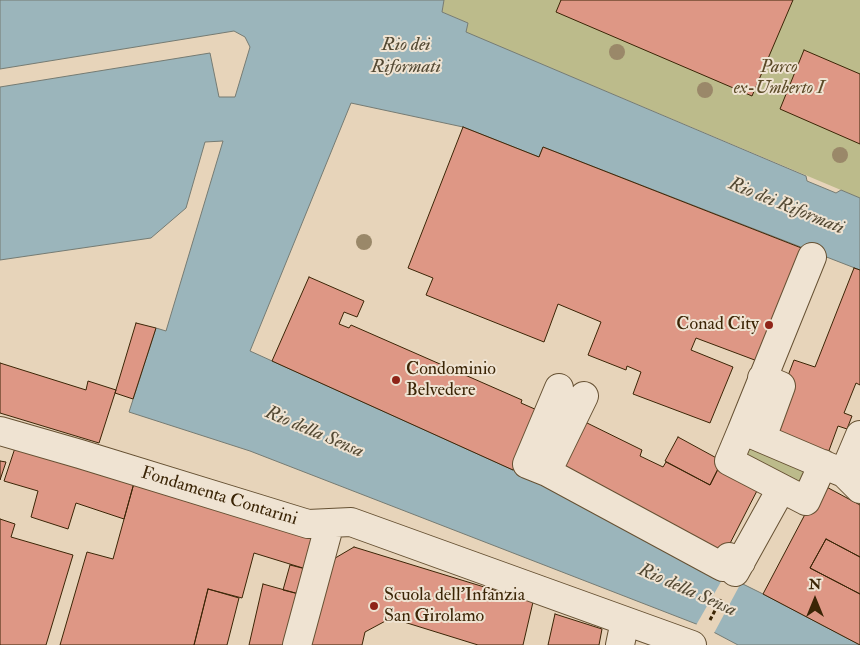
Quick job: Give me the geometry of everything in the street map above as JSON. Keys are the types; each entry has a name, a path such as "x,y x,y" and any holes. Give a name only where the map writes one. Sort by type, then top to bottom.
{"street":[{"path":"812,257 762,378 752,434 729,461 806,501 842,475 860,435"},
{"path":"569,399 527,464 547,472 732,567 775,500"},
{"name":"Fondamenta Contarini","path":"0,431 308,524 351,522 622,633 692,645"},
{"path":"752,434 842,475"},
{"path":"297,645 330,523"}],"green space":[{"name":"Parco ex-Umberto I","path":"444,0 860,0 860,198 465,32 468,23 442,12"},
{"path":"747,442 811,469 802,487 741,456"}],"water":[{"path":"0,0 444,0 442,12 468,23 466,32 806,176 807,181 836,193 841,190 860,198 860,270 543,147 539,157 463,127 351,103 250,351 513,470 763,594 860,645 738,645 704,627 250,451 129,412 156,328 166,331 223,141 205,142 186,208 151,238 0,260 0,87 210,53 219,97 235,97 250,47 245,37 234,31 0,69"}],"pier":[{"path":"726,573 742,581 713,635 695,627"}],"building":[{"path":"561,0 793,0 752,96 556,12"},
{"path":"804,50 860,74 860,144 780,109"},
{"path":"463,127 539,157 543,147 804,249 760,362 696,338 691,350 733,367 710,423 633,394 641,372 627,366 626,370 588,355 601,322 558,304 544,342 426,295 433,278 408,268"},
{"path":"854,268 860,270 860,385 856,383 844,413 852,416 847,429 838,426 827,456 766,433 794,360 815,367"},
{"name":"Condominio Belvedere","path":"309,277 364,301 357,317 344,312 339,324 349,328 351,325 522,400 521,403 537,410 513,470 272,361"},
{"path":"136,323 156,328 133,399 115,393"},
{"path":"0,363 86,390 88,381 116,390 99,443 0,413"},
{"path":"583,421 642,450 640,456 663,467 666,462 710,485 722,461 761,483 723,557 557,471"},
{"path":"678,437 722,461 710,485 665,461"},
{"path":"16,445 134,483 124,519 76,503 68,529 31,517 38,491 4,481"},
{"path":"0,461 6,462 0,480"},
{"path":"134,483 315,539 306,569 254,553 242,598 208,589 194,645 60,645 87,552 113,559"},
{"path":"821,484 860,505 860,557 826,539 810,568 860,594 860,645 763,594"},
{"path":"0,519 15,524 11,537 73,555 46,645 0,645"},
{"path":"826,539 860,557 860,594 810,568"},
{"path":"354,547 533,602 523,645 478,645 391,618 365,632 362,645 304,645 325,564"},
{"path":"290,565 306,569 299,594 283,590"},
{"path":"263,584 299,594 287,645 249,645"},
{"path":"208,589 239,598 227,645 194,645"},
{"path":"555,614 602,629 599,645 548,645"}],"place":[{"name":"Conad City","path":"769,325"},
{"name":"Condominio Belvedere","path":"396,380"},
{"name":"Scuola dell'Infanzia San Girolamo","path":"374,606"}],"water label":[{"name":"Rio dei Riformati","path":"406,57"},
{"name":"Rio dei Riformati","path":"786,207"},
{"name":"Rio della Sensa","path":"314,433"},
{"name":"Rio della Sensa","path":"687,591"}]}
